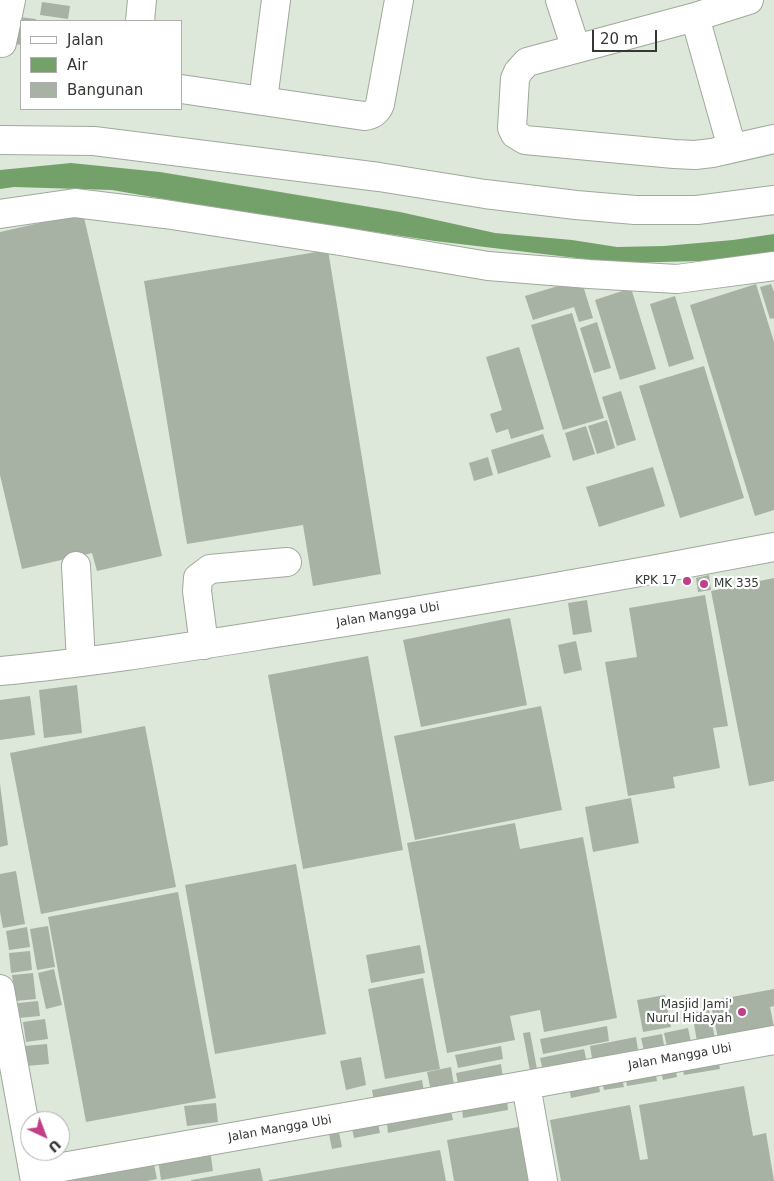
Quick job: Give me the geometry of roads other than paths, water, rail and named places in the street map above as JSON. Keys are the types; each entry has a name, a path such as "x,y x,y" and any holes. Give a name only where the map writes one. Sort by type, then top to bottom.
{"street":[{"path":"0,3 4,0"},
{"path":"2,44 10,0"},
{"path":"140,20 142,0"},
{"path":"262,100 276,0"},
{"path":"182,89 364,116 375,112 380,104 399,0"},
{"path":"560,0 576,49"},
{"path":"750,0 695,17 527,62 518,72 515,79 511,122 515,134 525,140 674,154 703,154 774,139"},
{"path":"695,17 732,148"},
{"path":"0,140 94,140 379,177 485,194 625,209 697,210 774,200"},
{"path":"0,214 75,203 214,221 488,266 580,273 677,279 774,266"},
{"name":"Jalan Mangga Ubi","path":"0,671 81,662 391,615 594,581 774,547"},
{"path":"204,644 196,591 198,578 210,568 287,562"},
{"path":"76,566 81,662"},
{"name":"Jalan Mangga Ubi","path":"0,989 34,1176 774,1040"},
{"path":"526,1085 543,1181"}],"water":[{"path":"71,163 160,172 400,212 495,233 572,240 617,247 664,246 733,240 774,234 774,252 701,261 618,263 435,241 233,211 112,190 14,187 0,189 0,170"}],"place":[{"name":"KPK 17","path":"687,581"},
{"name":"MK 335","path":"704,584"},
{"name":"Masjid Jami' Nurul Hidayah","path":"742,1012"}]}
